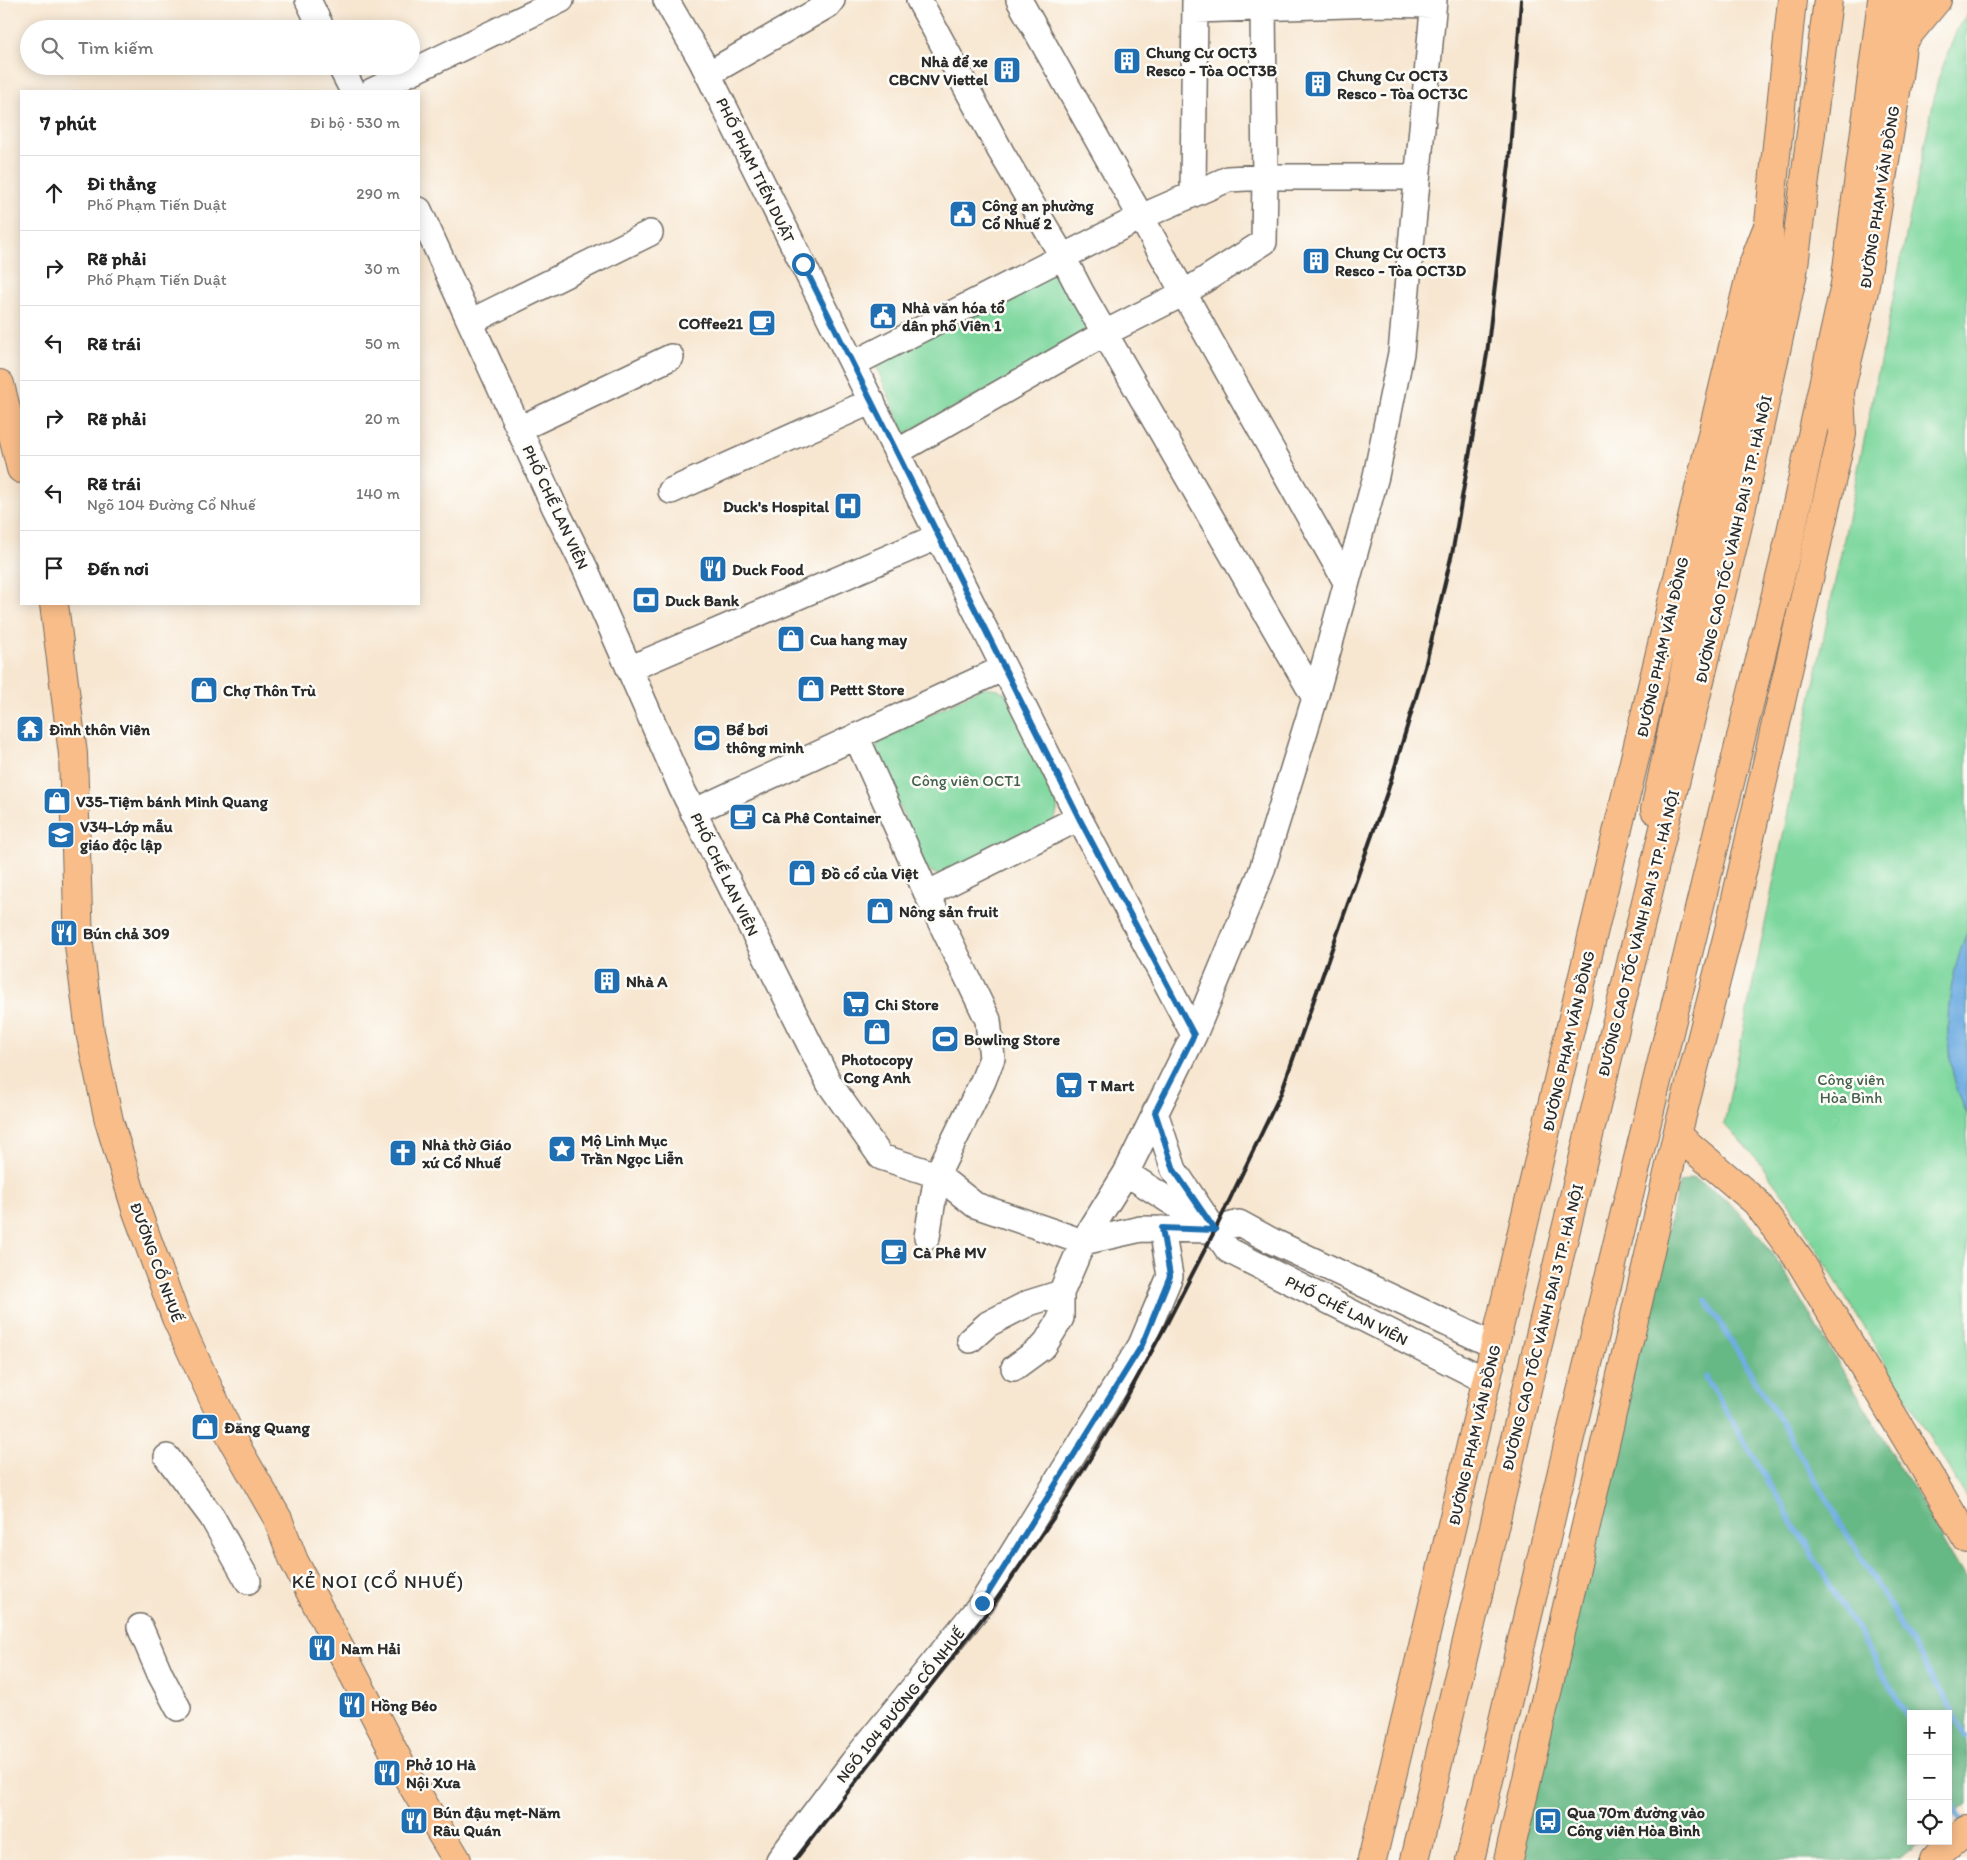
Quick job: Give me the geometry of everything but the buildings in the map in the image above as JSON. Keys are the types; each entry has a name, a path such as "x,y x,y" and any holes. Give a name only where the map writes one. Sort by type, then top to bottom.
{"main road":[{"name":"ĐƯỜNG PHẠM VĂN ĐỒNG","path":"1407,1860 1634,910 1771,269 1769,223 1792,0"},
{"name":"ĐƯỜNG CAO TỐC VÀNH ĐAI 3 TP. HÀ NỘI","path":"1415,1860 1523,1406 1737,529 1793,273 1828,0"},
{"path":"1470,1860 1575,1418 1791,532 1845,284 1882,0"},
{"name":"ĐƯỜNG PHẠM VĂN ĐỒNG","path":"1508,1860 1677,1135 1728,934 1842,434 1840,392 1864,291 1908,0"},
{"path":"1903,41 1937,0"},
{"name":"ĐƯỜNG PHẠM VĂN ĐỒNG","path":"1372,1860 1752,267 1769,223"},
{"path":"0,384 20,465"},
{"name":"ĐƯỜNG PHẠM VĂN ĐỒNG","path":"1474,1860 1511,1697 1694,930 1818,429 1840,392"},
{"name":"ĐƯỜNG CỔ NHUẾ","path":"54,605 73,754 79,945 90,1032 109,1121 136,1209 176,1318 232,1439 278,1519 294,1561 405,1773 457,1860"},
{"path":"1677,1135 1756,1202 1800,1261 1967,1539"}],"street":[{"path":"308,0 318,20"},
{"path":"420,68 561,0"},
{"name":"PHỐ PHẠM TIẾN DUẬT","path":"666,0 708,74 1079,818 1194,1035"},
{"path":"708,74 828,5 832,0"},
{"path":"919,0 1000,152 1063,256 1104,333 1315,698"},
{"path":"1018,0 1346,582"},
{"path":"1014,1368 1044,1346 1061,1318 1061,1294 1083,1242 1126,1173 1194,1035 1260,874 1315,698 1376,476 1401,353 1433,2 1263,8 1196,5 1194,193"},
{"path":"896,452 1104,333 1184,293 1264,242 1266,177 1263,8"},
{"path":"344,75 352,90"},
{"path":"374,90 405,75"},
{"path":"853,364 1142,217 1228,179 1417,176"},
{"name":"PHỐ CHẾ LAN VIÊN","path":"420,212 585,568 694,812 829,1083 881,1157 938,1175 975,1205 1083,1242"},
{"path":"470,322 650,233"},
{"path":"519,429 671,356"},
{"path":"671,491 872,401"},
{"path":"629,669 939,536"},
{"path":"694,812 1004,668"},
{"path":"856,736 927,894 988,1020 992,1058 938,1175 927,1237"},
{"path":"927,894 1079,818"},
{"path":"1155,1112 1174,1170 1215,1230"},
{"name":"PHỐ CHẾ LAN VIÊN","path":"1126,1173 1215,1230 1228,1250 1487,1381"},
{"name":"PHỐ CHẾ LAN VIÊN","path":"1215,1230 1239,1223 1272,1241 1495,1346"},
{"path":"1083,1242 1142,1228 1215,1230"},
{"name":"NGÕ 104 ĐƯỜNG CỔ NHUẾ","path":"778,1860 853,1762 982,1603 1142,1345 1170,1276 1162,1228"},
{"path":"970,1340 988,1324 1028,1303 1061,1294"},
{"path":"167,1457 212,1517 248,1581"},
{"path":"140,1627 160,1674 178,1708"}],"green space":[{"name":"Công viên Hòa Bình","path":"1967,14 1967,1499 1788,1201 1756,1158 1724,1124 1938,79 1958,27"},
{"path":"1060,267 1097,332 904,434 874,360"},
{"name":"Công viên OCT1","path":"983,687 998,689 1007,695 1058,799 1057,812 1054,822 938,875 926,869 876,752 878,742"},
{"path":"1693,1178 1719,1195 1753,1228 1781,1266 1967,1580 1967,1804 1952,1817 1952,1710 1907,1710 1907,1845 1917,1845 1899,1860 1516,1860 1679,1183"}],"water":[{"path":"1967,932 1967,1114 1958,1092 1952,1069 1948,1023 1953,977"}],"waterway":[{"path":"1706,1300 1782,1424 1967,1737"},
{"path":"1706,1377 1907,1714"},
{"path":"1950,1800 1962,1823"}],"railway":[{"path":"795,1860 992,1606 1056,1514 1118,1413 1167,1323 1215,1230 1281,1093 1388,790 1425,667 1453,549 1487,354 1509,164 1521,0"}],"place":[{"name":"Chung Cư OCT3 Resco - Tòa OCT3B","path":"1127,61"},
{"name":"Nhà để xe CBCNV Viettel","path":"1007,70"},
{"name":"Chung Cư OCT3 Resco - Tòa OCT3C","path":"1318,84"},
{"name":"Công an phường Cổ Nhuế 2","path":"963,214"},
{"name":"Chung Cư OCT3 Resco - Tòa OCT3D","path":"1316,261"},
{"name":"Nhà văn hóa tổ dân phố Viên 1","path":"883,316"},
{"name":"COffee21","path":"762,323"},
{"name":"Duck's Hospital","path":"848,506"},
{"name":"Duck Food","path":"713,569"},
{"name":"Duck Bank","path":"646,600"},
{"name":"Cua hang may","path":"791,639"},
{"name":"Pettt Store","path":"811,689"},
{"name":"Chợ Thôn Trù","path":"204,690"},
{"name":"Đình thôn Viên","path":"30,729"},
{"name":"Bể bơi thông minh","path":"707,738"},
{"name":"V35-Tiệm bánh Minh Quang","path":"57,801"},
{"name":"Cà Phê Container","path":"743,817"},
{"name":"V34-Lớp mẫu giáo độc lập","path":"61,835"},
{"name":"Đồ cổ của Việt","path":"802,873"},
{"name":"Nông sản fruit","path":"880,911"},
{"name":"Bún chả 309","path":"64,933"},
{"name":"Nhà A","path":"607,981"},
{"name":"Chi Store","path":"856,1004"},
{"name":"Photocopy Cong Anh","path":"877,1032"},
{"name":"Bowling Store","path":"945,1039"},
{"name":"T Mart","path":"1069,1085"},
{"name":"Mộ Linh Mục Trần Ngọc Liễn","path":"562,1149"},
{"name":"Nhà thờ Giáo xứ Cổ Nhuế","path":"403,1153"},
{"name":"Cà Phê MV","path":"894,1252"},
{"name":"Đăng Quang","path":"205,1427"},
{"name":"Nam Hải","path":"322,1648"},
{"name":"Hồng Béo","path":"352,1705"},
{"name":"Phở 10 Hà Nội Xưa","path":"387,1773"},
{"name":"Bún đậu mẹt-Năm Râu Quán","path":"414,1821"},
{"name":"Qua 70m đường vào Công viên Hòa Bình","path":"1548,1821"}],"district":[{"name":"KẺ NOI (CỔ NHUẾ)","path":"378,1581"}],"route":[{"path":"803,264 1079,818 1194,1035 1155,1112 1174,1170 1215,1230 1162,1228 1167,1268 1170,1276 1142,1345 982,1603"}]}
